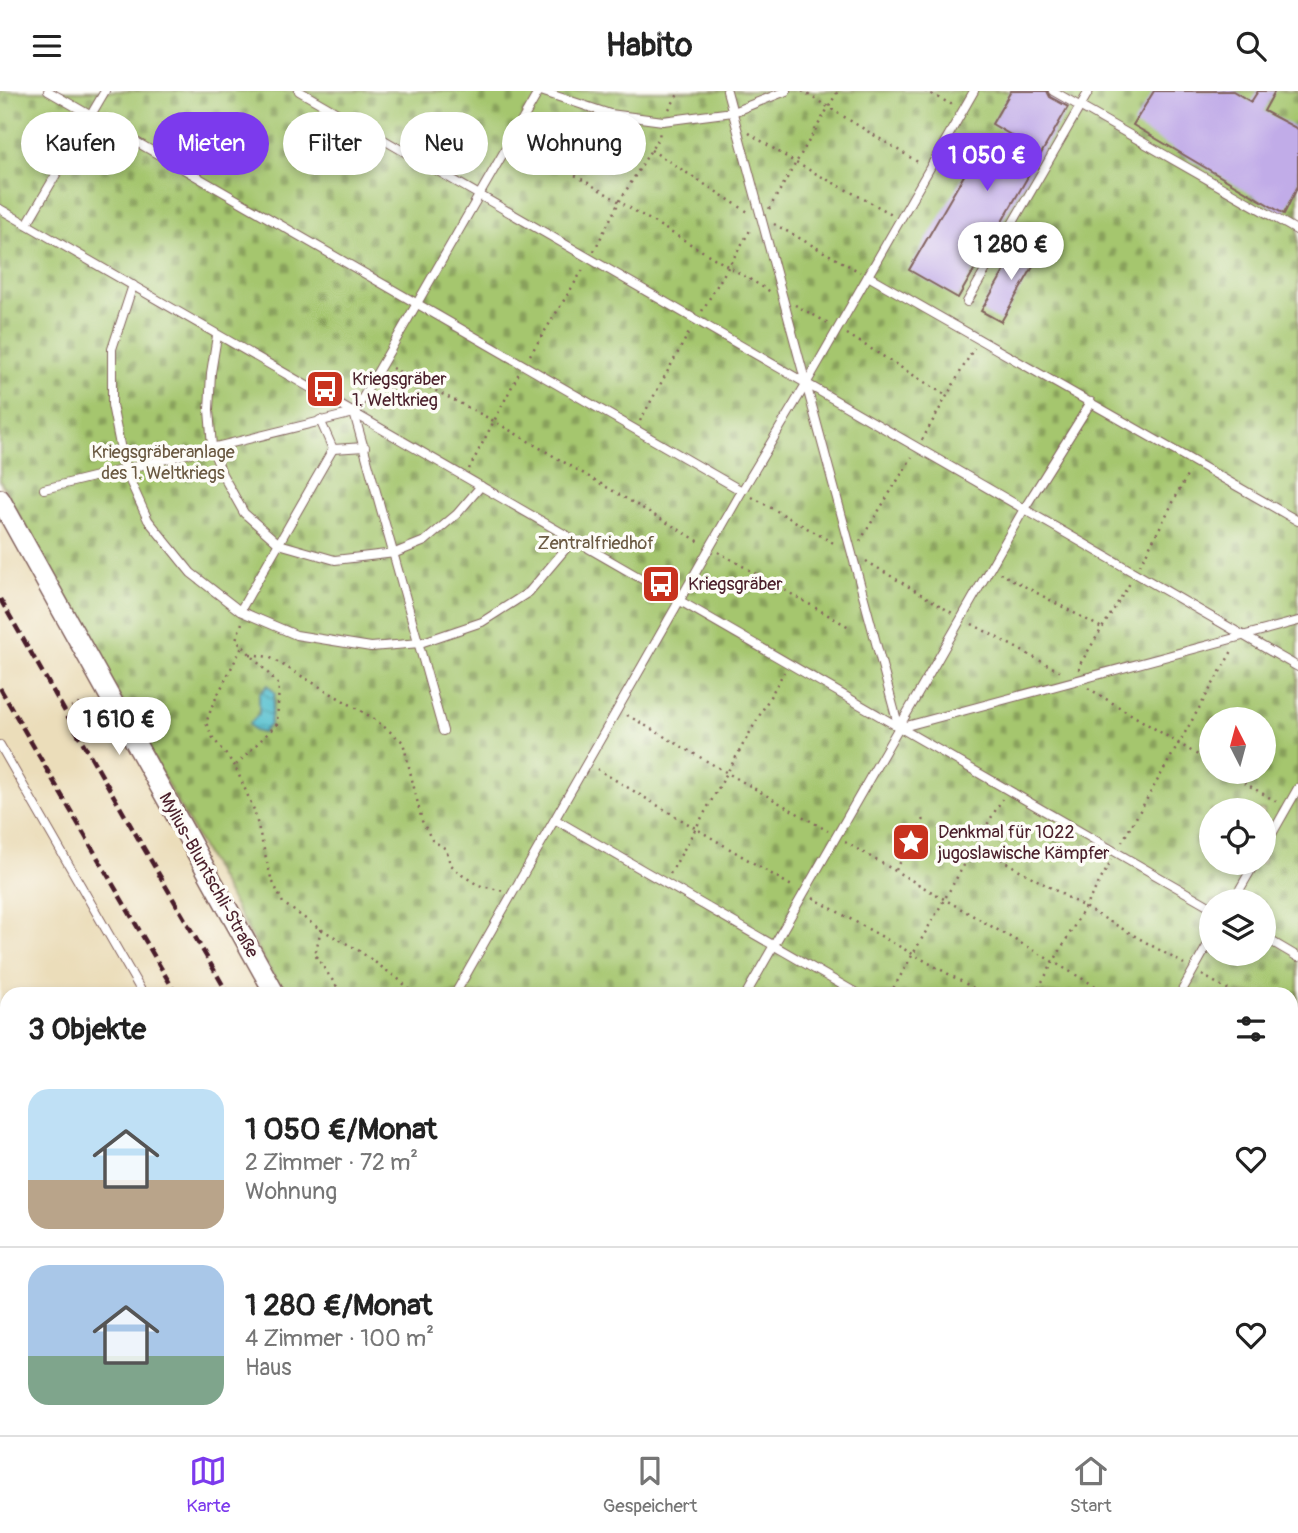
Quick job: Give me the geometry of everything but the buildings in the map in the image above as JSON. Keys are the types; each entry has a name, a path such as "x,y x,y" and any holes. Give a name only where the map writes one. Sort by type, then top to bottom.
{"street":[{"name":"Mylius-Bluntschli-Straße","path":"0,499 271,987"}],"lane":[{"path":"48,91 85,112"},
{"path":"94,112 105,91"},
{"path":"299,91 1298,667"},
{"path":"527,112 540,91 610,114 662,121 733,113 786,91"},
{"path":"727,91 899,728"},
{"path":"459,987 974,91"},
{"path":"1053,91 1298,231"},
{"path":"967,302 1089,91"},
{"path":"139,143 742,491"},
{"path":"443,731 354,413 502,156"},
{"path":"27,224 56,175"},
{"path":"0,209 1199,900"},
{"path":"868,276 1298,521"},
{"path":"133,285 112,349 112,405 125,470 148,520 191,573 243,612 296,635 372,647 420,643 482,622 529,592 573,540"},
{"path":"218,335 211,373 209,410 212,447 222,474 244,513 279,544 335,559 395,553 425,541 457,514 481,487"},
{"path":"750,987 1024,509 1091,402"},
{"path":"44,489 354,413"},
{"path":"320,420 333,449"},
{"path":"333,449 365,447"},
{"path":"243,612 333,449"},
{"path":"899,728 1298,621"},
{"path":"0,745 139,987"},
{"path":"1276,827 1298,788"},
{"path":"556,820 846,987"},
{"path":"1276,944 1298,957"},
{"path":"1184,987 1199,961"}],"path":[{"path":"465,477 523,365 590,258 619,202 659,137 662,121 680,91"},
{"path":"802,91 930,169"},
{"path":"925,91 963,110"},
{"path":"737,126 796,163 901,219"},
{"path":"574,175 838,329 947,396"},
{"path":"635,430 696,320"},
{"path":"742,491 852,553 918,448 980,339"},
{"path":"383,363 494,421 849,627"},
{"path":"990,568 1102,628"},
{"path":"235,766 277,724 279,685 236,639 243,612"},
{"path":"1039,987 1232,651 1231,639"},
{"path":"242,647 206,723 213,738 235,766 254,810 271,878 283,903 358,950 407,987"},
{"path":"248,654 269,657 373,718 403,742 422,821 432,840 446,849 450,864 470,880 478,885 513,894"},
{"path":"665,883 788,664"},
{"path":"1077,681 1199,756"},
{"path":"71,707 81,703"},
{"path":"618,710 1097,987"},
{"path":"588,764 804,893 971,987"},
{"path":"1246,784 1287,808"},
{"path":"894,987 1007,790"},
{"path":"896,870 924,819"},
{"path":"976,845 1224,987"},
{"path":"321,929 315,955 337,987"}],"green space":[{"name":"Zentralfriedhof","path":"0,91 1298,91 1298,987 279,987 0,481"}],"water":[{"path":"268,685 275,693 270,724 263,733 255,731 249,724 259,714 259,694"}],"railway":[{"path":"0,599 224,987"},
{"path":"0,688 172,987"}],"place":[{"name":"Kriegsgräber 1. Weltkrieg","path":"325,389"},
{"name":"Kriegsgräber","path":"661,584"},
{"name":"Denkmal für 1022 jugoslawische Kämpfer","path":"911,842"}],"park label":[{"name":"Kriegsgräberanlage des 1. Weltkriegs","path":"163,462"}]}
